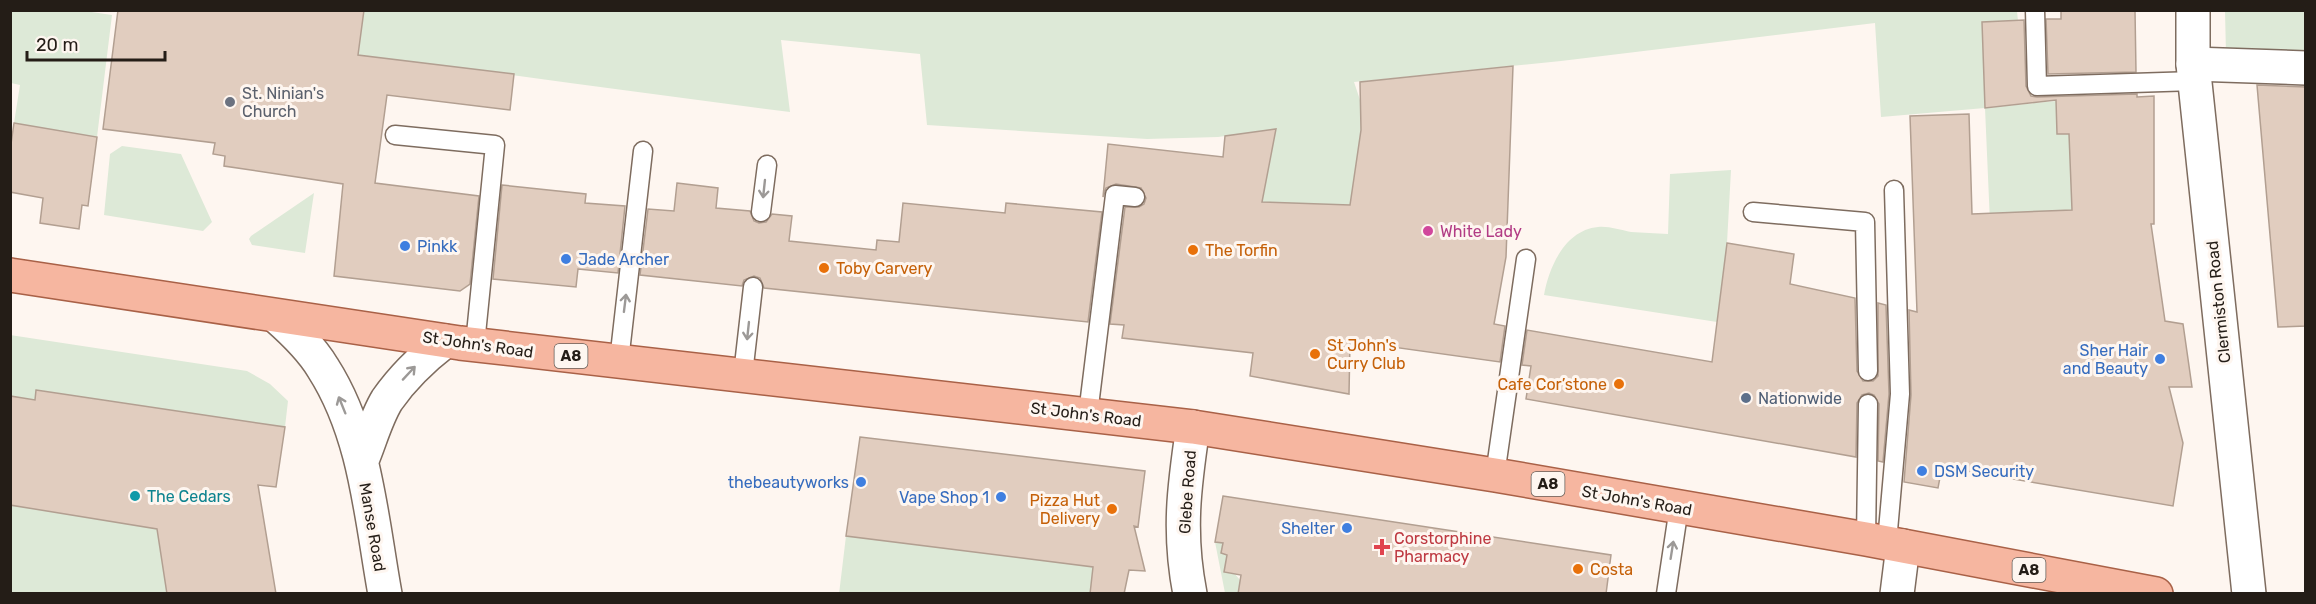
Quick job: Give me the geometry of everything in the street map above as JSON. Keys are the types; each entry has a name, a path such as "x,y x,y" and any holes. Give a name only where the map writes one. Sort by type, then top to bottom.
{"main road":[{"name":"St John's Road","path":"10,275 460,343 1192,427 1495,475 1885,542 2156,594"}],"street":[{"name":"Clermiston Road","path":"2193,10 2194,72 2249,594"},
{"path":"2194,72 2306,68"},
{"name":"Manse Road","path":"277,317 301,338 323,368 340,400 362,460 385,594"},
{"name":"Manse Road","path":"362,460 386,402 405,377 423,358 460,343"},
{"name":"Glebe Road","path":"1190,594 1182,529 1182,504 1192,427"},
{"path":"1885,542 1897,594"}],"lane":[{"path":"2035,10 2037,86 2194,72"},
{"path":"395,135 495,145 460,343"},
{"path":"619,361 643,151"},
{"path":"762,213 767,165"},
{"path":"1885,542 1900,394 1894,190"},
{"path":"1088,414 1115,195 1135,197"},
{"path":"1753,212 1865,222 1868,370"},
{"path":"1495,475 1526,259"},
{"path":"743,374 753,287"},
{"path":"1868,404 1885,542"},
{"path":"1666,594 1679,507"}],"green space":[{"path":"78,10 112,15 97,137 14,123 20,85 11,83 10,11"},
{"path":"364,10 2017,11 2018,21 1982,22 1985,108 1881,117 1875,23 1561,61 1354,82 1360,100 1361,130 1350,205 1327,204 1326,226 1250,268 1275,129 1218,137 1147,139 927,125 920,54 781,40 790,112 736,105 358,55"},
{"path":"2225,11 2305,11 2305,60 2226,54"},
{"path":"2056,101 2057,134 2071,134 2072,215 2066,210 2024,212 1991,246 1985,108"},
{"path":"122,146 181,154 212,222 203,231 104,215 110,154"},
{"path":"1731,170 1727,243 1717,322 1544,295 1550,273 1560,252 1576,235 1598,227 1668,234 1670,174"},
{"path":"314,193 305,253 252,245 249,239 251,236"},
{"path":"10,335 247,371 270,384 288,401 285,427 37,390 35,400 11,396"},
{"path":"10,505 157,529 167,593 11,593"},
{"path":"846,536 1093,566 1090,593 839,594"},
{"path":"1215,542 1223,543 1227,555 1225,572 1235,574 1240,580 1238,593 1225,593"}],"building":[{"path":"118,10 364,10 358,55 514,74 510,110 387,95 375,183 479,196 470,284 460,291 334,276 343,184 224,166 225,156 213,154 215,143 103,129"},
{"path":"2061,10 2135,10 2136,72 2048,74 2046,19 2061,19"},
{"path":"2024,20 2026,86 2031,96 2137,94 2137,97 2154,96 2154,224 2151,224 2165,321 2183,324 2192,387 2169,387 2183,443 2173,506 1942,467 1938,488 1904,482 1911,395 1909,310 1917,312 1910,116 1969,114 1972,214 2072,210 2069,134 2057,134 2056,100 1985,108 1982,22"},
{"path":"1513,66 1506,257 1494,324 1505,326 1500,362 1350,341 1349,394 1250,376 1253,353 1122,338 1124,325 1110,324 1125,207 1139,207 1144,204 1146,198 1141,188 1116,184 1106,188 1103,197 1108,144 1223,157 1225,136 1276,129 1262,202 1350,205 1361,130 1360,82"},
{"path":"2257,85 2306,87 2306,326 2278,327"},
{"path":"14,123 97,137 88,206 82,205 79,229 40,223 43,198 10,192 10,151"},
{"path":"677,183 718,188 716,208 750,211 754,221 759,223 766,222 772,214 792,216 789,241 876,250 877,240 899,242 903,203 1005,213 1006,203 1102,212 1088,322 764,288 760,278 754,276 744,280 742,286 640,275 648,209 674,211"},
{"path":"502,185 586,194 585,203 625,206 618,273 578,269 576,287 493,279"},
{"path":"1727,243 1794,254 1790,284 1855,298 1857,371 1863,381 1873,381 1878,376 1878,303 1886,305 1889,394 1883,462 1878,461 1879,404 1874,395 1869,393 1862,395 1857,403 1856,457 1526,399 1531,366 1522,365 1527,330 1712,362"},
{"name":"The Cedars","path":"36,390 285,427 276,487 258,485 276,594 167,594 157,529 10,505 10,396 35,400"},
{"path":"860,437 1145,471 1138,527 1134,526 1145,571 1129,570 1124,594 1090,594 1093,567 846,536"},
{"path":"1223,496 1611,555 1606,594 1238,594 1241,575 1224,572 1227,555 1221,553 1223,543 1215,542"}],"place":[{"name":"St. Ninian's Church","path":"230,102"},
{"name":"White Lady","path":"1428,231"},
{"name":"Pinkk","path":"405,246"},
{"name":"The Torfin","path":"1193,250"},
{"name":"Jade Archer","path":"566,259"},
{"name":"Toby Carvery","path":"824,268"},
{"name":"St John's Curry Club","path":"1315,354"},
{"name":"Sher Hair and Beauty","path":"2160,359"},
{"name":"Cafe Cor’stone","path":"1619,384"},
{"name":"Nationwide","path":"1746,398"},
{"name":"DSM Security","path":"1922,471"},
{"name":"thebeautyworks","path":"861,482"},
{"name":"The Cedars","path":"135,496"},
{"name":"Vape Shop 1","path":"1001,497"},
{"name":"Pizza Hut Delivery","path":"1112,509"},
{"name":"Shelter","path":"1347,528"},
{"name":"Corstorphine Pharmacy","path":"1382,547"},
{"name":"Costa","path":"1578,569"}]}
